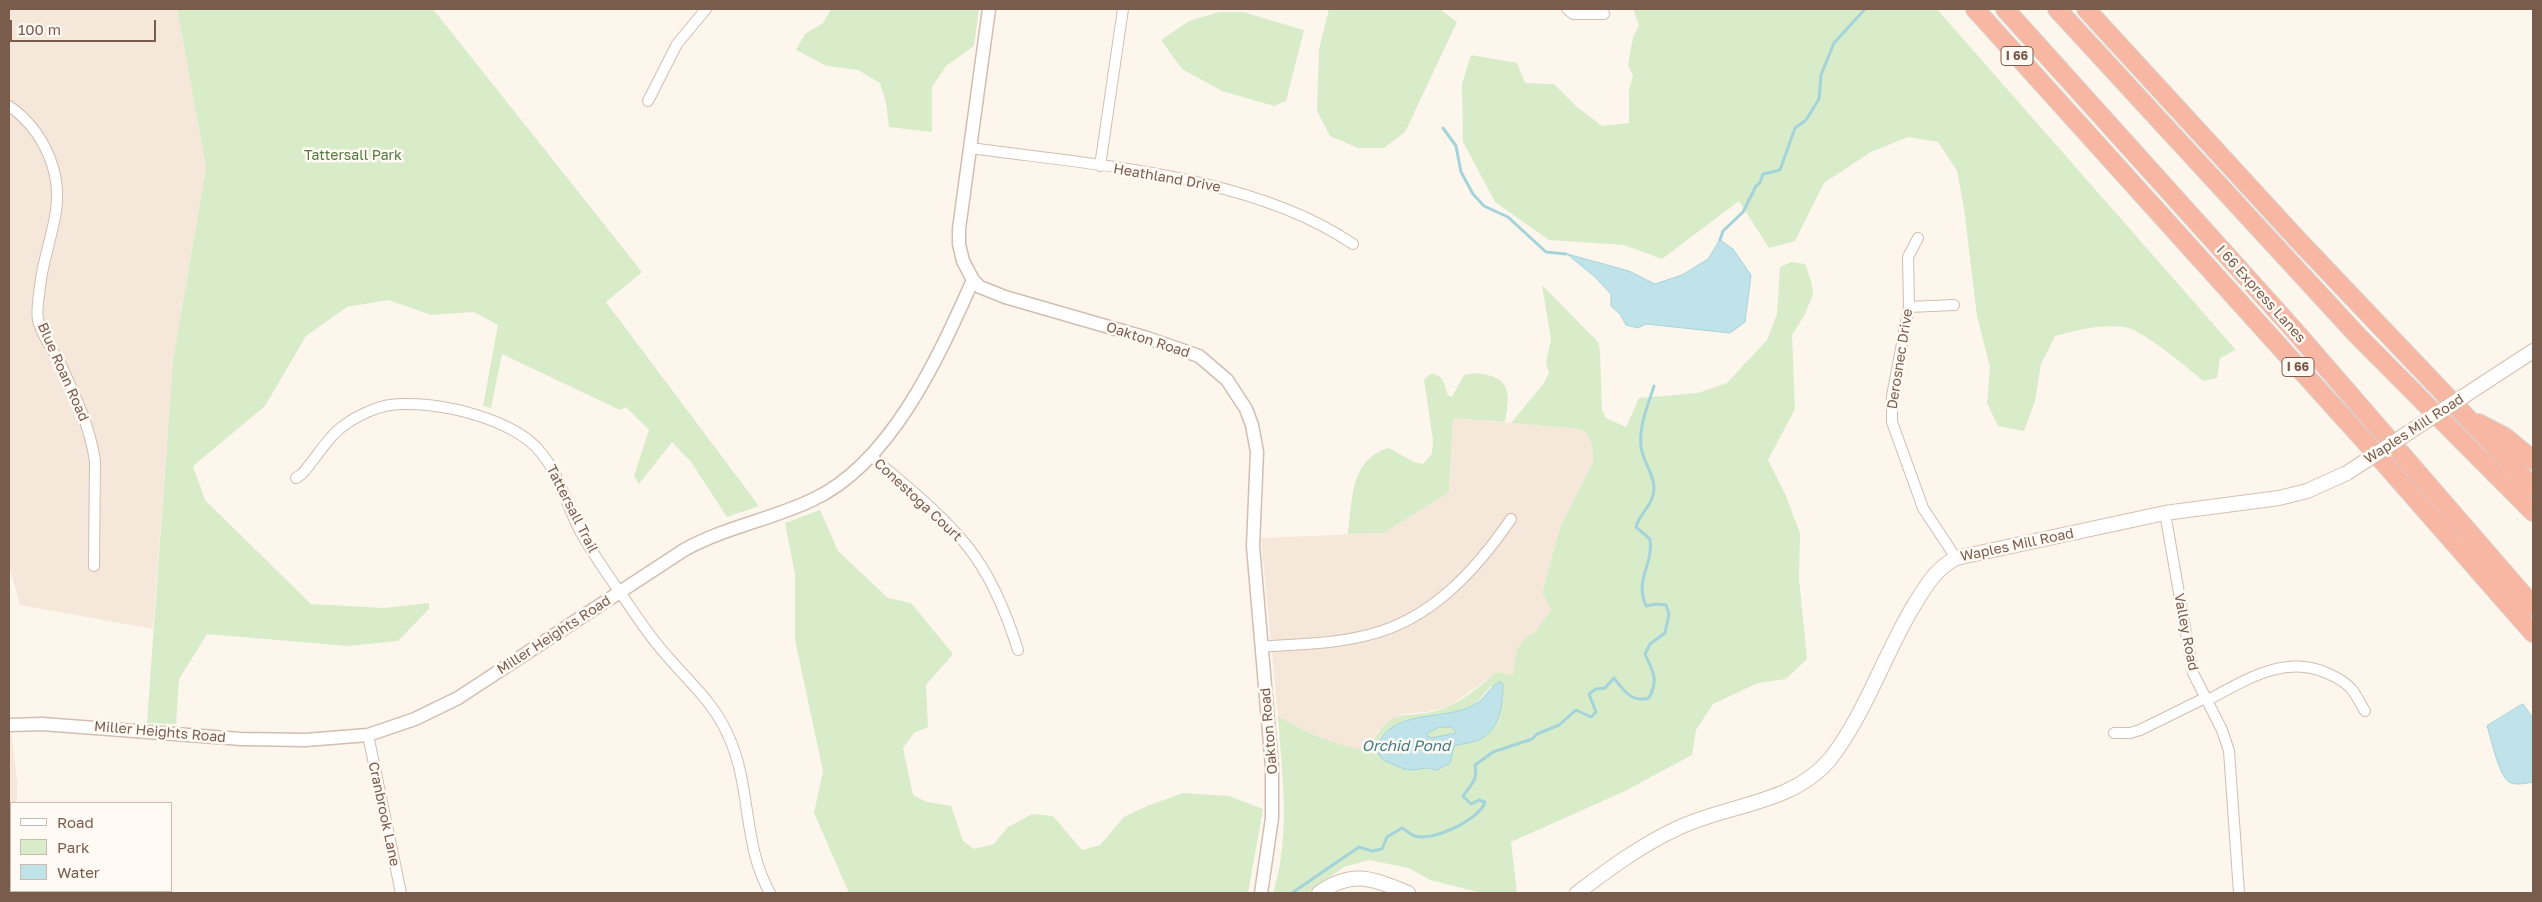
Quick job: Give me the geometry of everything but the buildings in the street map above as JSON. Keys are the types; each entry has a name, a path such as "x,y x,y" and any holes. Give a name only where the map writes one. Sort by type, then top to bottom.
{"highway":[{"name":"I 66","path":"1975,9 2371,448 2533,633"},
{"name":"I 66 Express Lanes","path":"2004,9 2300,337 2533,606"},
{"path":"2057,9 2358,336 2533,512"},
{"path":"2086,9 2292,234 2533,486"},
{"path":"2464,416 2505,437 2533,460"},
{"path":"2480,545 2533,590"}],"main road":[{"name":"Waples Mill Road","path":"1576,893 1634,850 1678,828 1709,815 1778,795 1814,775 1842,742 1894,640 1925,587 1940,568 1956,558 2166,513 2279,498 2307,491 2346,473 2533,351"},
{"path":"1319,893 1341,880 1353,877 1372,880 1408,893"}],"street":[{"path":"648,101 677,44 706,9"},
{"path":"973,280 963,261 959,244 989,9"},
{"path":"1100,166 1123,9"},
{"path":"1567,9 1573,14 1604,14"},
{"name":"Blue Roan Road","path":"9,106 27,121 37,133 47,150 56,177 56,210 41,275 38,320 68,380 93,445 95,461 94,566"},
{"name":"Heathland Drive","path":"971,148 1100,166 1217,186 1329,228 1353,244"},
{"name":"Derosnec Drive","path":"1918,238 1908,257 1909,307 1892,396 1892,422 1923,508 1956,558"},
{"name":"Miller Heights Road","path":"9,725 42,724 241,739 305,740 368,735 415,720 458,698 705,538 789,509 828,493 857,471 871,456 925,379 973,280"},
{"name":"Oakton Road","path":"973,280 980,287 1005,297 1186,350 1210,363 1227,380 1246,408 1256,440 1253,546 1271,745 1273,801 1269,852 1261,893"},
{"path":"1909,307 1954,305"},
{"name":"Tattersall Trail","path":"296,478 302,474 322,447 340,428 355,418 384,407 415,404 490,419 520,433 542,453 556,477 581,532 620,592 657,644 708,700 728,733 744,784 754,858 770,893"},
{"name":"Conestoga Court","path":"871,456 936,513 969,548 989,582 1012,631 1018,650"},
{"name":"Valley Road","path":"2166,513 2193,672 2224,735 2231,766 2239,893"},
{"path":"1261,647 1355,638 1376,633 1398,624 1430,606 1452,590 1475,566 1511,519"},
{"path":"2114,733 2130,733 2140,730 2266,671 2278,668 2305,667 2322,671 2346,684 2365,711"},
{"name":"Cranbrook Lane","path":"368,735 401,893"}],"shaded area":[{"path":"9,9 177,9 206,167 173,360 153,629 20,605 9,566"},
{"path":"1453,418 1580,429 1587,434 1592,445 1593,462 1560,527 1542,593 1551,609 1537,630 1526,638 1513,675 1497,672 1450,706 1427,712 1401,714 1378,731 1367,751 1343,747 1294,726 1278,716 1261,538 1384,533 1449,492"},
{"path":"9,714 17,780 17,802 10,802 10,892 12,893 9,893"}],"green space":[{"name":"Tattersall Park","path":"177,9 433,9 642,272 606,302 759,506 727,517 691,462 672,442 639,484 634,476 649,430 626,407 620,410 502,354 491,408 483,406 498,325 474,312 431,315 388,300 347,307 306,336 265,406 193,466 205,500 311,604 384,608 429,603 429,609 398,641 348,646 207,634 179,679 176,724 147,723 173,360 206,167"},
{"path":"831,9 979,9 974,46 946,66 932,87 932,132 889,127 886,103 880,83 858,70 827,66 796,50 805,34 823,23"},
{"path":"1329,9 1440,9 1457,22 1405,132 1384,148 1358,148 1330,136 1317,111 1319,49"},
{"path":"1633,9 1937,9 2236,350 2220,358 2217,378 2203,381 2153,342 2124,327 2097,327 2055,336 2041,364 2035,401 2024,431 1998,426 1987,403 1990,367 1977,316 1964,208 1957,171 1938,142 1908,137 1871,152 1824,183 1795,241 1769,248 1739,201 1662,259 1624,245 1549,240 1495,202 1463,142 1462,84 1471,55 1517,63 1525,83 1554,84 1577,107 1602,126 1629,123 1629,90 1633,76 1628,65 1633,37 1639,26"},
{"path":"1219,12 1243,12 1304,30 1286,101 1274,106 1222,91 1182,69 1161,40 1189,21"},
{"path":"1791,262 1805,264 1811,280 1813,294 1805,314 1792,335 1795,409 1768,460 1786,496 1800,533 1799,579 1807,659 1786,679 1758,683 1713,704 1696,730 1692,755 1623,792 1511,842 1517,893 1482,893 1430,880 1409,868 1369,860 1344,867 1307,893 1273,893 1279,871 1284,827 1278,716 1321,738 1367,751 1377,734 1395,718 1403,715 1422,714 1449,706 1468,695 1497,672 1513,675 1517,649 1526,638 1537,630 1551,609 1542,593 1560,527 1593,462 1592,445 1587,434 1580,429 1511,423 1544,383 1549,373 1546,363 1551,339 1542,285 1598,342 1602,410 1606,418 1626,427 1639,398 1698,393 1727,383 1767,340 1777,314 1780,267","holes":["1491,686 1503,695 1497,721 1463,743 1454,746 1450,763 1437,770 1430,770 1378,745 1388,732 1404,721 1454,712 1474,706"]},
{"path":"1476,373 1496,378 1506,388 1508,402 1505,422 1453,418 1449,492 1384,533 1348,534 1355,483 1367,461 1376,453 1389,448 1414,462 1423,464 1432,454 1433,440 1424,380 1430,374 1435,374 1443,380 1448,395 1452,397 1464,375"},
{"path":"820,510 838,551 888,598 911,603 953,654 926,685 928,727 914,733 903,748 913,795 927,802 951,806 963,841 974,849 994,844 1008,827 1032,814 1053,816 1082,850 1100,845 1124,817 1147,806 1183,793 1229,796 1263,809 1248,893 849,893 814,813 823,771 795,640 795,574 785,523"},
{"path":"1440,727 1452,727 1456,734 1432,738 1427,736 1428,733"},
{"path":"12,892 106,892 106,893"}],"water":[{"path":"1720,240 1733,249 1751,275 1745,322 1730,333 1646,324 1638,328 1626,325 1620,314 1611,306 1611,294 1595,277 1567,254 1629,271 1655,284 1682,275 1708,259"},
{"name":"Orchid Pond","path":"1500,682 1503,684 1502,699 1499,715 1492,729 1481,739 1454,746 1450,763 1437,770 1425,768 1404,769 1383,760 1376,750 1383,736 1392,727 1405,721 1461,710 1474,705","holes":["1440,727 1452,727 1456,733 1432,738 1427,736 1428,733"]},
{"path":"2523,704 2533,718 2533,782 2515,784 2509,782 2502,772 2487,726"}],"waterway":[{"path":"1720,240 1723,231 1743,212 1756,186 1760,183 1763,174 1780,170 1795,128 1806,120 1819,99 1821,75 1834,43 1865,9"},
{"path":"1443,128 1456,146 1461,172 1473,194 1484,206 1508,217 1546,252 1566,254"},
{"path":"1292,893 1359,847 1372,851 1382,849 1387,837 1402,828 1413,835 1423,837 1433,836 1465,822 1481,809 1485,802 1479,800 1471,804 1463,796 1475,779 1475,765 1493,752 1532,739 1537,734 1559,725 1576,710 1591,717 1596,712 1589,694 1596,689 1605,688 1614,678 1629,695 1638,699 1649,698 1654,686 1654,676 1645,654 1650,644 1665,633 1669,614 1666,605 1655,604 1646,606 1642,588 1649,556 1650,539 1636,527 1651,500 1654,490 1653,478 1641,446 1641,430 1654,386"}]}
